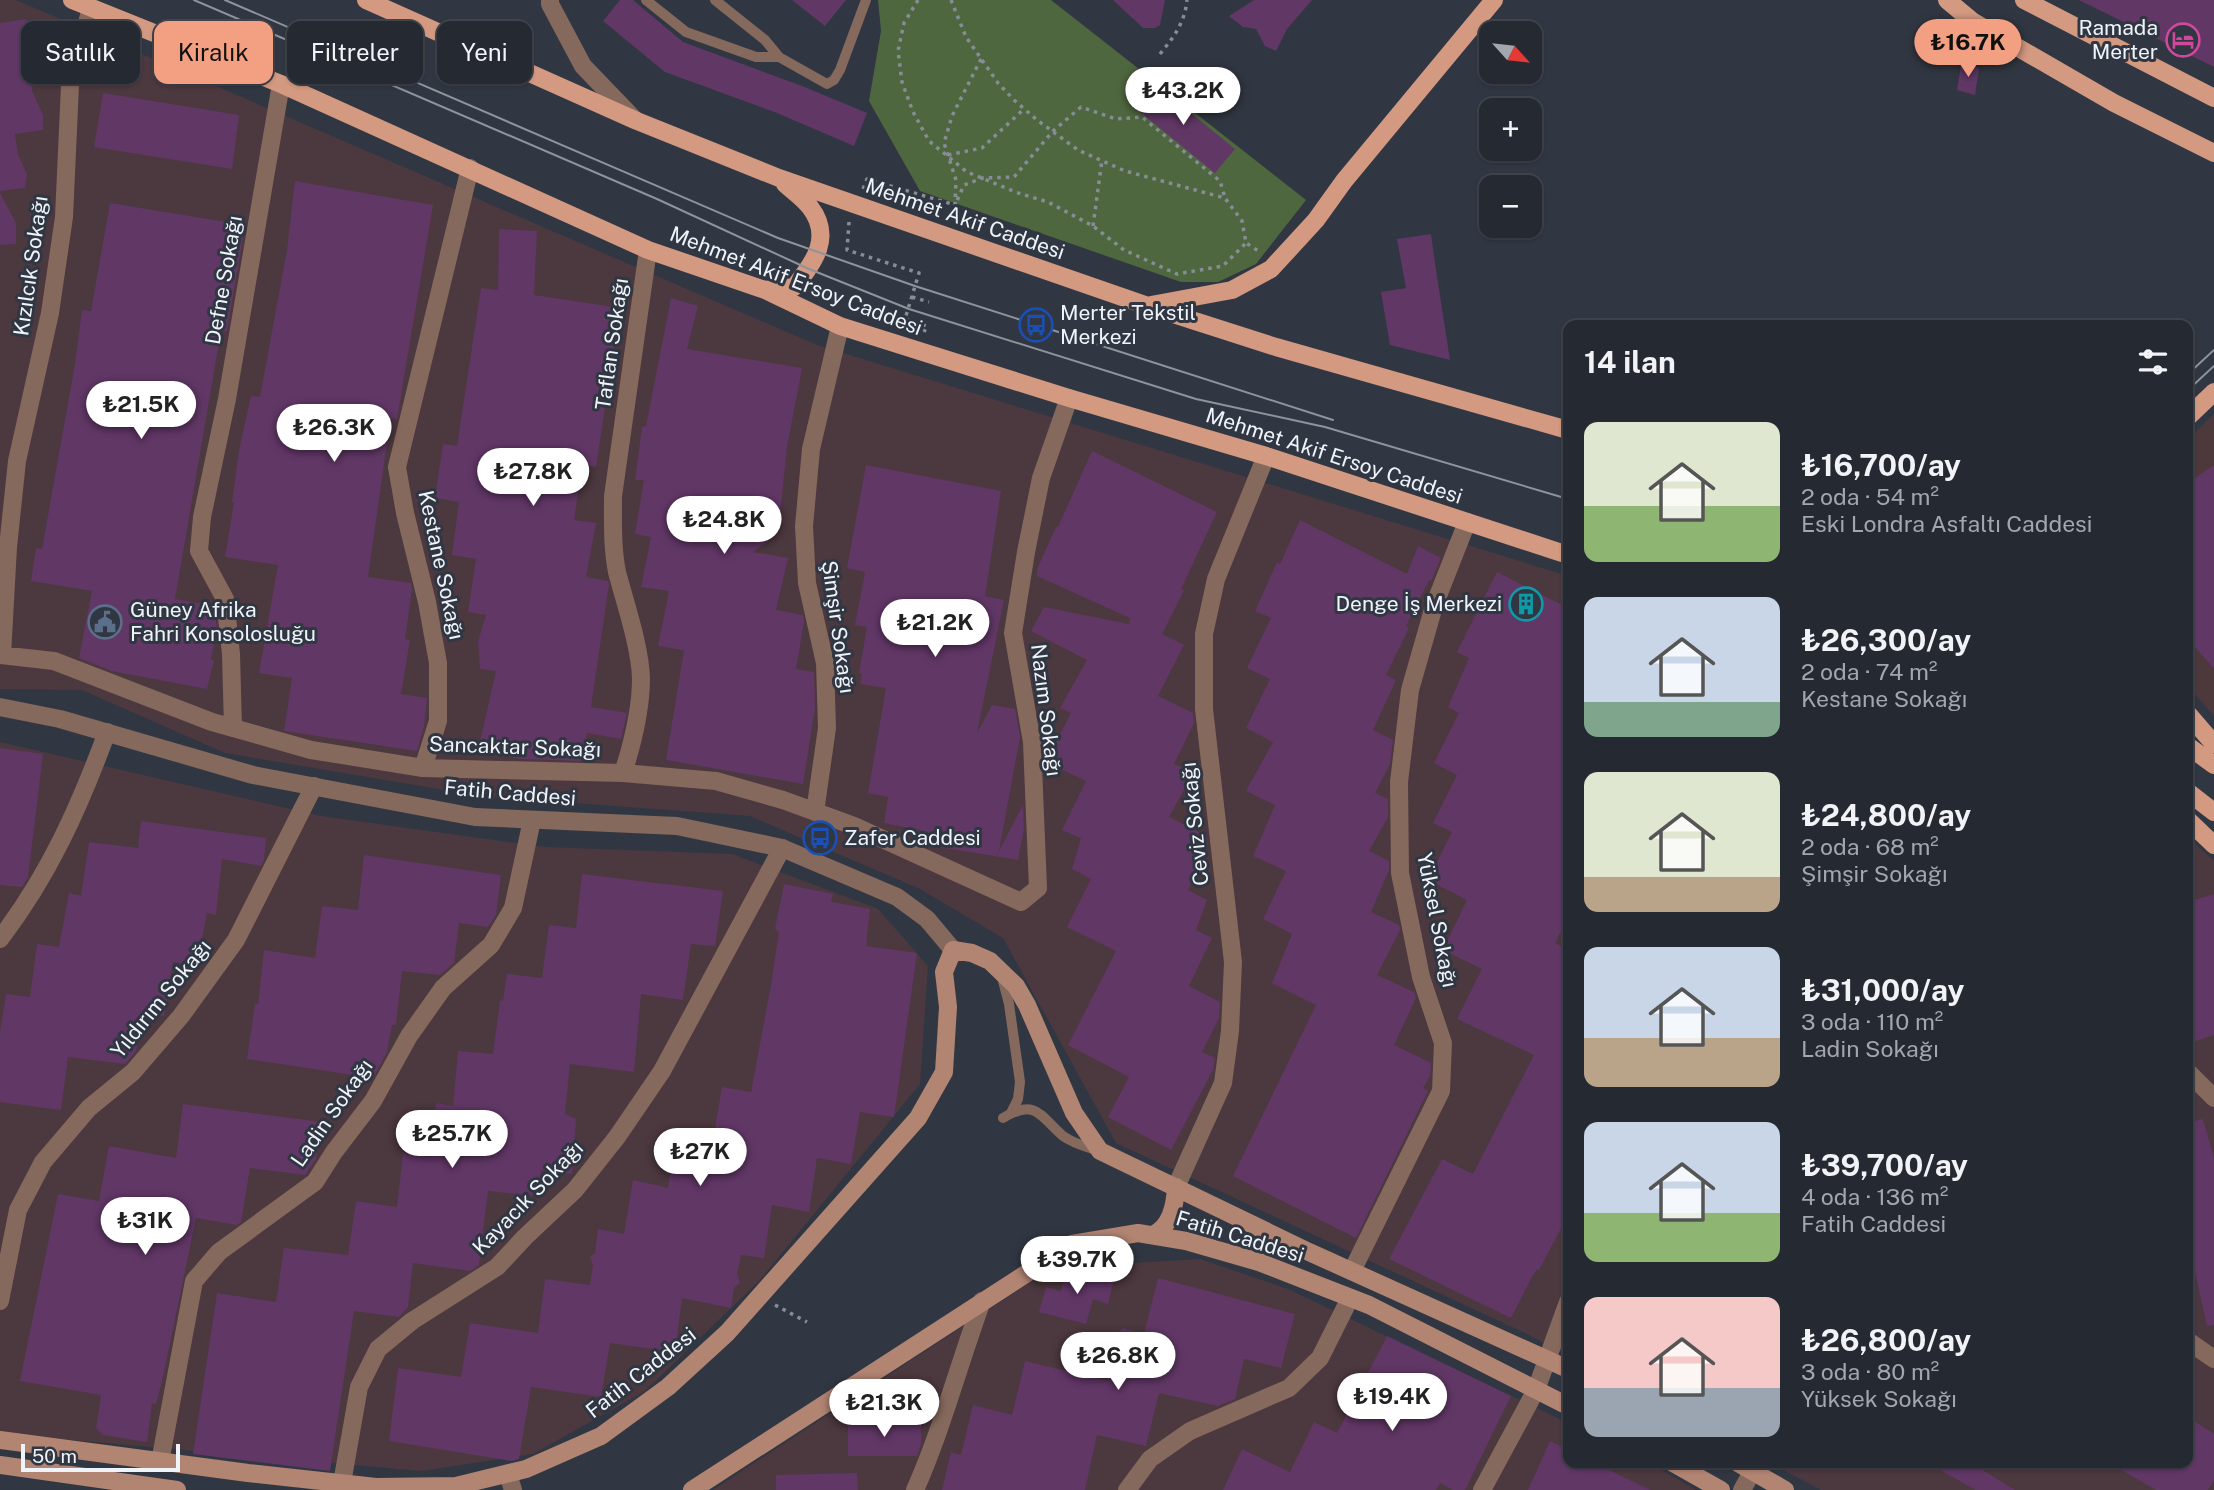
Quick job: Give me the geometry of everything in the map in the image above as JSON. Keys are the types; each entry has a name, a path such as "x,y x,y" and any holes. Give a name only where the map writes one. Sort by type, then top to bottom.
{"main road":[{"name":"Mehmet Akif Ersoy Caddesi","path":"72,0 281,84 648,250 765,290 840,326 898,346 1266,456 1563,553"},
{"name":"Mehmet Akif Caddesi","path":"366,0 637,121 779,178 1148,306 1276,347 1563,429"},
{"path":"1148,306 1232,290 1271,269 1316,220 1344,181 1494,0"},
{"path":"1947,0 1972,21 2102,96 2214,153"},
{"path":"2024,0 2214,98"},
{"path":"2165,73 2214,110"},
{"path":"765,290 794,287 820,252 819,225 810,207 779,178"},
{"path":"2193,412 2214,392"},
{"path":"2193,720 2214,744"},
{"path":"2193,750 2214,765"},
{"path":"2193,796 2214,812"},
{"path":"2193,825 2214,845"},
{"path":"953,950 972,953 990,961 1016,986 1027,1005 1074,1113 1100,1151"},
{"name":"Fatih Caddesi","path":"0,1440 301,1484 342,1483 376,1487 510,1482 526,1469 601,1436 668,1387 727,1333 918,1118 944,1072 948,1007 944,972 953,950"},
{"name":"Fatih Caddesi","path":"1100,1151 1352,1271 1563,1366"},
{"path":"1153,1235 1161,1231 1169,1219 1176,1187"},
{"name":"Fatih Caddesi","path":"695,1489 1072,1244 1139,1233 1186,1241 1259,1262 1350,1298 1563,1404"},
{"path":"0,1465 177,1490"},
{"path":"1682,1468 1720,1490"},
{"path":"1752,1468 1785,1490"}],"street":[{"path":"550,0 550,5 583,66 637,121"},
{"name":"Kızılcık Sokağı","path":"1,655 17,461 50,313 64,217 70,85 91,8"},
{"name":"Defne Sokağı","path":"233,728 231,654 225,599 199,551 202,517 227,400 281,84"},
{"name":"Kestane Sokağı","path":"423,768 438,721 438,663 397,467 470,168"},
{"name":"Taflan Sokağı","path":"623,773 637,728 641,676 617,569 612,531 613,496 648,250"},
{"name":"Şimşir Sokağı","path":"815,812 827,728 825,663 807,583 804,526 811,449 840,326"},
{"name":"Nazım Sokağı","path":"1021,902 1038,888 1031,742 1013,633 1041,478 1069,398"},
{"name":"Ceviz Sokağı","path":"1176,1187 1223,1083 1230,1031 1233,962 1205,709 1204,634 1216,579 1266,456"},
{"name":"Yüksel Sokağı","path":"1352,1271 1441,1091 1443,1043 1421,977 1400,873 1399,782 1410,690 1434,606 1467,522"},
{"name":"Sancaktar Sokağı","path":"1,655 54,661 233,728 311,750 423,768 623,773 716,781 783,800 854,826 1021,902"},
{"name":"Fatih Caddesi","path":"0,707 60,719 253,775 475,817 677,826 782,848 897,897 927,919 953,950"},
{"path":"0,939 26,904 59,844 84,795 107,732"},
{"name":"Yıldırım Sokağı","path":"0,1301 18,1210 43,1162 89,1108 133,1072 205,984 236,940 314,786"},
{"name":"Ladin Sokağı","path":"160,1462 194,1281 219,1252 316,1182 334,1152 373,1101 409,1036 443,988 491,945 513,908 532,820"},
{"name":"Kayacık Sokağı","path":"342,1483 359,1387 378,1349 412,1321 497,1267 575,1190 662,1070 782,848"},
{"path":"2193,1077 2214,1098"},
{"path":"1127,1490 1150,1459 1190,1431 1289,1388 1320,1358 1350,1298"},
{"path":"915,1490 934,1447 982,1301"},
{"path":"1482,1490 1536,1390 1563,1315"},
{"path":"2193,1344 2214,1359"},
{"path":"1742,1490 1748,1468"}],"lane":[{"path":"646,0 687,32 756,57 779,57"},
{"path":"715,0 765,40 779,57 827,84 834,80 866,0"},
{"path":"1001,972 1009,1004 1020,1082 1018,1099 1007,1116 1023,1109 1038,1111 1065,1138 1100,1151"}],"path":[{"path":"918,0 904,23 898,51 902,82 913,112 929,141 967,172 983,177 1018,193 1048,202 1093,226 1124,250 1177,274 1223,267 1246,243 1242,221 1225,198 1220,181 1142,117 1116,119 1081,107 1053,131 1014,177 983,177 964,185 956,205"},
{"path":"951,0 967,37 998,83 1024,109 1078,150 1125,171 1225,198"},
{"path":"1160,54 1175,37 1185,15 1187,0"},
{"path":"956,205 956,180 944,143 952,116 981,59"},
{"path":"946,155 982,148 1024,109"},
{"path":"1093,226 1102,160"},
{"path":"898,346 919,273 847,250 847,227 856,205 867,179 956,205"},
{"path":"912,297 929,302"},
{"path":"905,319 927,326 924,332 914,329"},
{"path":"760,1297 807,1322"}],"shaded area":[{"path":"0,0 16,0 65,21 21,21 21,84 140,84 140,53 154,59 154,84 211,84 817,345 1563,574 1563,1353 1527,1334 1116,1143 1003,938 920,889 750,816 480,796 225,753 82,690 0,689"},
{"path":"2214,414 2214,716 2193,692 2193,434"},
{"path":"0,742 321,816 545,847 732,854 878,909 928,966 920,1084 760,1280 645,1391 533,1454 422,1471 37,1437 0,1431"},
{"path":"2193,842 2214,861 2214,1490 1821,1490 1779,1468 2193,1468"},
{"path":"1200,1259 1288,1289 1563,1421 1563,1468 1658,1468 1696,1490 713,1490 1052,1268"}],"green space":[{"path":"878,0 1051,0 1306,200 1256,264 1218,282 1181,282 920,191 869,101 881,31"}],"building":[{"path":"620,0 633,0 683,42 867,113 854,146 777,113 665,72 603,21"},
{"path":"792,0 846,0 825,26"},
{"path":"1113,0 1165,0 1160,25 1143,28"},
{"path":"1254,0 1312,0 1287,29 1276,51 1265,46 1256,29 1243,27 1229,16"},
{"name":"Ramada Merter","path":"2079,0 2214,0 2214,67 2198,59"},
{"path":"27,19 21,21 21,84 32,84 32,91 43,115 43,130 15,134 18,155 27,174 25,188 0,191 0,23"},
{"path":"1961,64 1979,68 1975,95 1957,90"},
{"path":"1142,88 1160,88 1235,149 1215,173 1129,103"},
{"path":"103,93 239,115 232,169 94,147"},
{"path":"295,181 433,205 397,419 391,418 368,577 411,583 405,639 410,640 401,694 427,698 424,726 417,751 284,731 292,678 259,673 278,565 225,557 239,450 251,396 260,397 287,250"},
{"path":"0,193 16,223 16,244 0,245"},
{"path":"110,203 245,225 227,331 221,331 175,599 214,606 217,629 211,660 214,660 207,689 112,671 79,658 92,591 31,581 36,548 42,549 82,310 91,311"},
{"path":"499,229 537,231 534,295 620,308 596,467 582,465 574,520 596,523 586,577 608,581 609,584 591,707 627,713 621,739 587,733 582,761 521,759 478,751 496,671 480,669 478,641 486,615 468,612 476,559 452,555 459,502 435,498 443,444 457,446 481,288 498,290"},
{"path":"1431,234 1450,360 1390,345 1381,292 1406,288 1397,239"},
{"path":"671,298 698,306 687,349 802,368 787,447 778,533 753,552 788,558 776,610 803,615 796,669 814,672 815,708 803,784 666,760 684,650 658,646 669,591 641,587 651,537 635,534 644,480 635,480 642,427 646,426"},
{"path":"1092,451 1217,512 1162,634 1184,645 1158,696 1193,713 1194,723 1174,764 1193,773 1169,817 1207,836 1208,847 1188,890 1207,900 1196,930 1212,938 1189,986 1220,1002 1219,1018 1202,1052 1215,1058 1213,1070 1171,1150 1108,1117 1129,1077 1068,1045 1116,951 1067,927 1091,879 1072,869 1081,838 1062,830 1086,781 1046,762 1071,713 1060,708 1087,660 1031,631 1044,607 1129,624 1130,618 1037,576 1037,569"},
{"path":"866,465 1001,491 985,596 1004,600 977,733 992,705 1015,709 1020,737 999,851 1023,805 1024,829 1018,860 927,845 928,832 884,823 888,797 868,793 886,688 860,684 862,674 859,673 867,627 855,625 865,572 847,568"},
{"path":"2214,465 2214,669 2193,645 2193,480"},
{"path":"1300,520 1407,574 1418,546 1441,558 1406,626 1409,628 1386,675 1396,680 1373,730 1393,740 1390,764 1375,793 1388,799 1388,817 1369,851 1389,861 1389,870 1371,912 1399,925 1400,930 1377,975 1414,992 1416,998 1394,1045 1431,1063 1430,1076 1423,1088 1428,1091 1356,1238 1233,1176 1316,1005 1272,983 1292,934 1263,919 1286,871 1253,856 1275,805 1246,791 1273,742 1246,728 1270,679 1247,668 1271,618 1255,611"},
{"path":"1497,572 1563,605 1563,928 1555,943 1563,947 1563,1224 1511,1318 1389,1259 1442,1159 1473,1174 1534,1055 1457,1019 1482,969 1443,950 1467,900 1428,880 1452,832 1433,823 1457,775 1434,763 1459,713 1448,707 1469,658 1457,652"},
{"path":"0,748 43,754 28,877 22,887 0,885"},
{"path":"141,821 266,838 264,860 261,866 222,859 216,915 207,913 197,966 173,962 164,1016 143,1013 136,1051 125,1064 68,1057 61,1110 0,1102 0,1032 6,994 30,997 37,944 59,947 69,893 81,896 89,842 138,848"},
{"path":"364,855 501,875 496,915 488,927 459,923 454,963 440,975 402,971 396,1025 392,1025 387,1052 373,1078 247,1059 255,1004 258,1004 264,950 315,958 322,906 358,910"},
{"path":"582,874 723,891 715,946 691,944 683,1000 641,994 634,1072 570,1064 565,1114 576,1119 572,1174 541,1170 538,1196 488,1191 479,1265 470,1271 413,1263 408,1307 399,1317 354,1311 330,1471 193,1454 217,1293 276,1302 284,1248 348,1255 356,1201 397,1207 403,1153 431,1157 436,1103 453,1106 458,1051 493,1054 500,1000 503,1001 507,974 542,978 549,925 576,928"},
{"path":"784,884 833,894 831,902 870,909 866,946 917,953 894,1117 860,1112 851,1164 817,1158 809,1212 772,1205 764,1258 741,1255 737,1274 740,1283 734,1288 731,1308 682,1298 675,1352 610,1343 601,1397 531,1387 519,1459 512,1461 389,1441 398,1368 461,1377 470,1323 538,1333 545,1279 590,1285 593,1265 590,1257 595,1253 598,1229 624,1234 633,1180 668,1188 676,1133 713,1140 722,1087 751,1092 771,985 779,932 775,929"},
{"path":"2214,894 2214,1035 2193,1042 2193,900"},
{"path":"183,1104 321,1122 316,1159 305,1175 250,1168 241,1222 237,1225 196,1218 163,1377 156,1404 152,1403 147,1442 103,1435 96,1428 101,1395 20,1381 58,1194 99,1201 109,1146 176,1158"},
{"path":"2203,1119 2214,1158 2214,1325 2207,1326 2193,1263 2193,1122"},
{"path":"1068,1267 1114,1279 1108,1304 1093,1299 1086,1324 1039,1312 1046,1287 1061,1291"},
{"path":"1158,1278 1295,1314 1281,1368 1244,1359 1235,1399 1218,1406 1159,1393 1146,1446 1097,1435 1085,1490 942,1490 951,1452 961,1455 973,1405 1012,1415 1025,1361 1107,1381 1117,1334 1123,1328 1144,1334"},
{"path":"1387,1336 1511,1396 1465,1490 1453,1490 1440,1483 1436,1490 1223,1490 1242,1449 1290,1472 1314,1422 1337,1433"},
{"path":"2193,1420 2214,1434 2214,1480 2208,1490 2156,1490 2118,1468 2193,1468"},
{"path":"848,1422 921,1422 921,1444 917,1456 848,1456"},
{"path":"1550,1441 1563,1448 1563,1468 1605,1468 1650,1490 1528,1490"},
{"path":"1936,1468 1979,1468 2015,1490 1976,1490"},
{"path":"857,1473 858,1490 776,1490 776,1475"}],"tram line":[{"path":"194,0 657,199 809,269 909,309 1196,399 1325,427 1563,498"},
{"path":"225,0 778,238 915,286 1333,420"},
{"path":"2193,369 2214,350"},
{"path":"2193,385 2214,366"}],"place":[{"name":"Ramada Merter","path":"2183,40"},
{"name":"Merter Tekstil Merkezi","path":"1036,325"},
{"name":"Denge İş Merkezi","path":"1526,604"},
{"name":"Güney Afrika Fahri Konsolosluğu","path":"105,622"},
{"name":"Zafer Caddesi","path":"820,838"}]}
